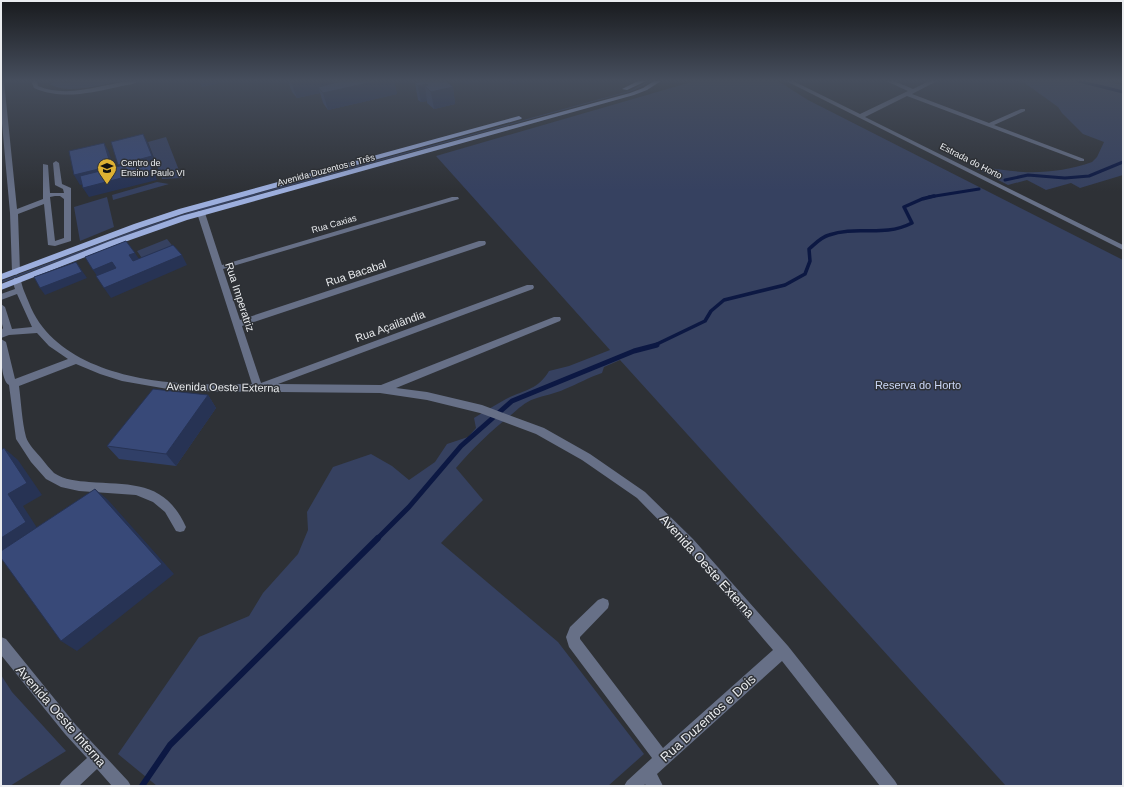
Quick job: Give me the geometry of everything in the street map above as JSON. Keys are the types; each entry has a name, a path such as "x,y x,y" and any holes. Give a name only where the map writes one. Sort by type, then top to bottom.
{"main road":[{"name":"Avenida Duzentos e Três","path":"1,277 18,281 137,226 182,211 521,118"},
{"name":"Avenida Duzentos e Três","path":"1,287 135,235 201,213 546,118"}],"street":[{"name":"Avenida Oeste Externa","path":"5,118 14,213 18,281 30,315 40,330 59,348 76,360 105,372 150,384 211,389 380,389 427,396 482,409 540,431 586,457 641,495 689,543 783,651 890,786"},
{"name":"Estrada do Horto","path":"863,118 1123,248"},
{"path":"972,118 1082,160"},
{"path":"989,125 1005,118"},
{"path":"45,165 51,244 55,244 68,239 67,188 59,186 56,163"},
{"path":"14,213 58,194 64,194 67,198"},
{"name":"Rua Caxias","path":"219,268 455,199"},
{"name":"Rua Imperatriz","path":"201,213 258,388"},
{"name":"Rua Bacabal","path":"237,324 482,243"},
{"path":"1,297 18,281"},
{"name":"Rua Açailândia","path":"258,388 530,287"},
{"path":"1,307 8,328 4,333"},
{"name":"Avenida Oeste Externa","path":"380,389 557,319"},
{"path":"4,333 40,330"},
{"path":"1,342 10,381 14,383 21,439 35,459 50,476 61,482 78,486 137,490 158,498 169,508 180,527"},
{"path":"14,383 76,360"},
{"path":"603,604 575,632 573,637 574,642 662,759"},
{"name":"Avenida Oeste Interna","path":"1,644 70,730 123,786"},
{"name":"Rua Duzentos e Dois","path":"632,786 783,651"},
{"path":"67,786 97,759"},
{"path":"647,773 655,786"}],"green space":[{"path":"536,118 199,211 146,228 1,283 1,281 138,229 199,209"},
{"name":"Reserva do Horto","path":"568,118 843,118 1123,260 1123,786 1006,786 620,360 604,367 602,373 561,391 528,402 496,427 476,447 456,468 483,500 441,543 558,642 644,754 608,786 157,786 118,754 199,637 249,616 263,593 298,554 308,530 307,512 333,467 371,454 392,466 409,480 435,462 447,444 468,437 476,428 474,418 506,399 535,386 549,371 569,366 610,350 436,156"},
{"path":"1067,118 1123,118 1123,175 1080,188 1071,183 1046,190 1027,180 1008,185 977,169 1040,172 1067,169 1084,165 1092,162 1097,157 1104,142 1083,134"},
{"path":"166,137 182,178 162,179 148,142"},
{"path":"157,182 169,184 113,200 112,195"},
{"path":"107,197 114,227 80,241 74,207"},
{"path":"167,239 175,249 144,261 137,251"},
{"path":"1,675 12,692 66,751 10,786 1,786"}],"building":[{"path":"143,134 152,156 118,165 111,142"},
{"path":"104,143 111,166 74,175 69,151"},
{"path":"148,159 152,170 83,188 80,176"},
{"path":"126,241 135,253 129,255 133,261 173,245 182,255 104,288 96,276 116,268 112,262 93,270 85,257"},
{"path":"76,262 82,272 40,288 34,277"},
{"path":"153,389 208,395 166,454 107,446"},
{"path":"4,448 27,483 8,494 26,522 1,538 1,450"},
{"path":"95,489 162,564 61,641 1,558 1,551"}],"waterway":[{"path":"1005,180 1028,175 1065,178 1089,176 1123,162"},
{"path":"932,197 979,189"},
{"path":"653,346 705,321 711,311 724,300 785,285 805,274 810,261 809,249 823,237 839,232 890,230 912,223 904,207 932,197"},
{"path":"378,538 409,507 461,446 512,401 634,351 657,345"},
{"path":"142,786 170,745 378,538"}],"place":[{"name":"Centro de Ensino Paulo VI","path":"107,185"}]}
